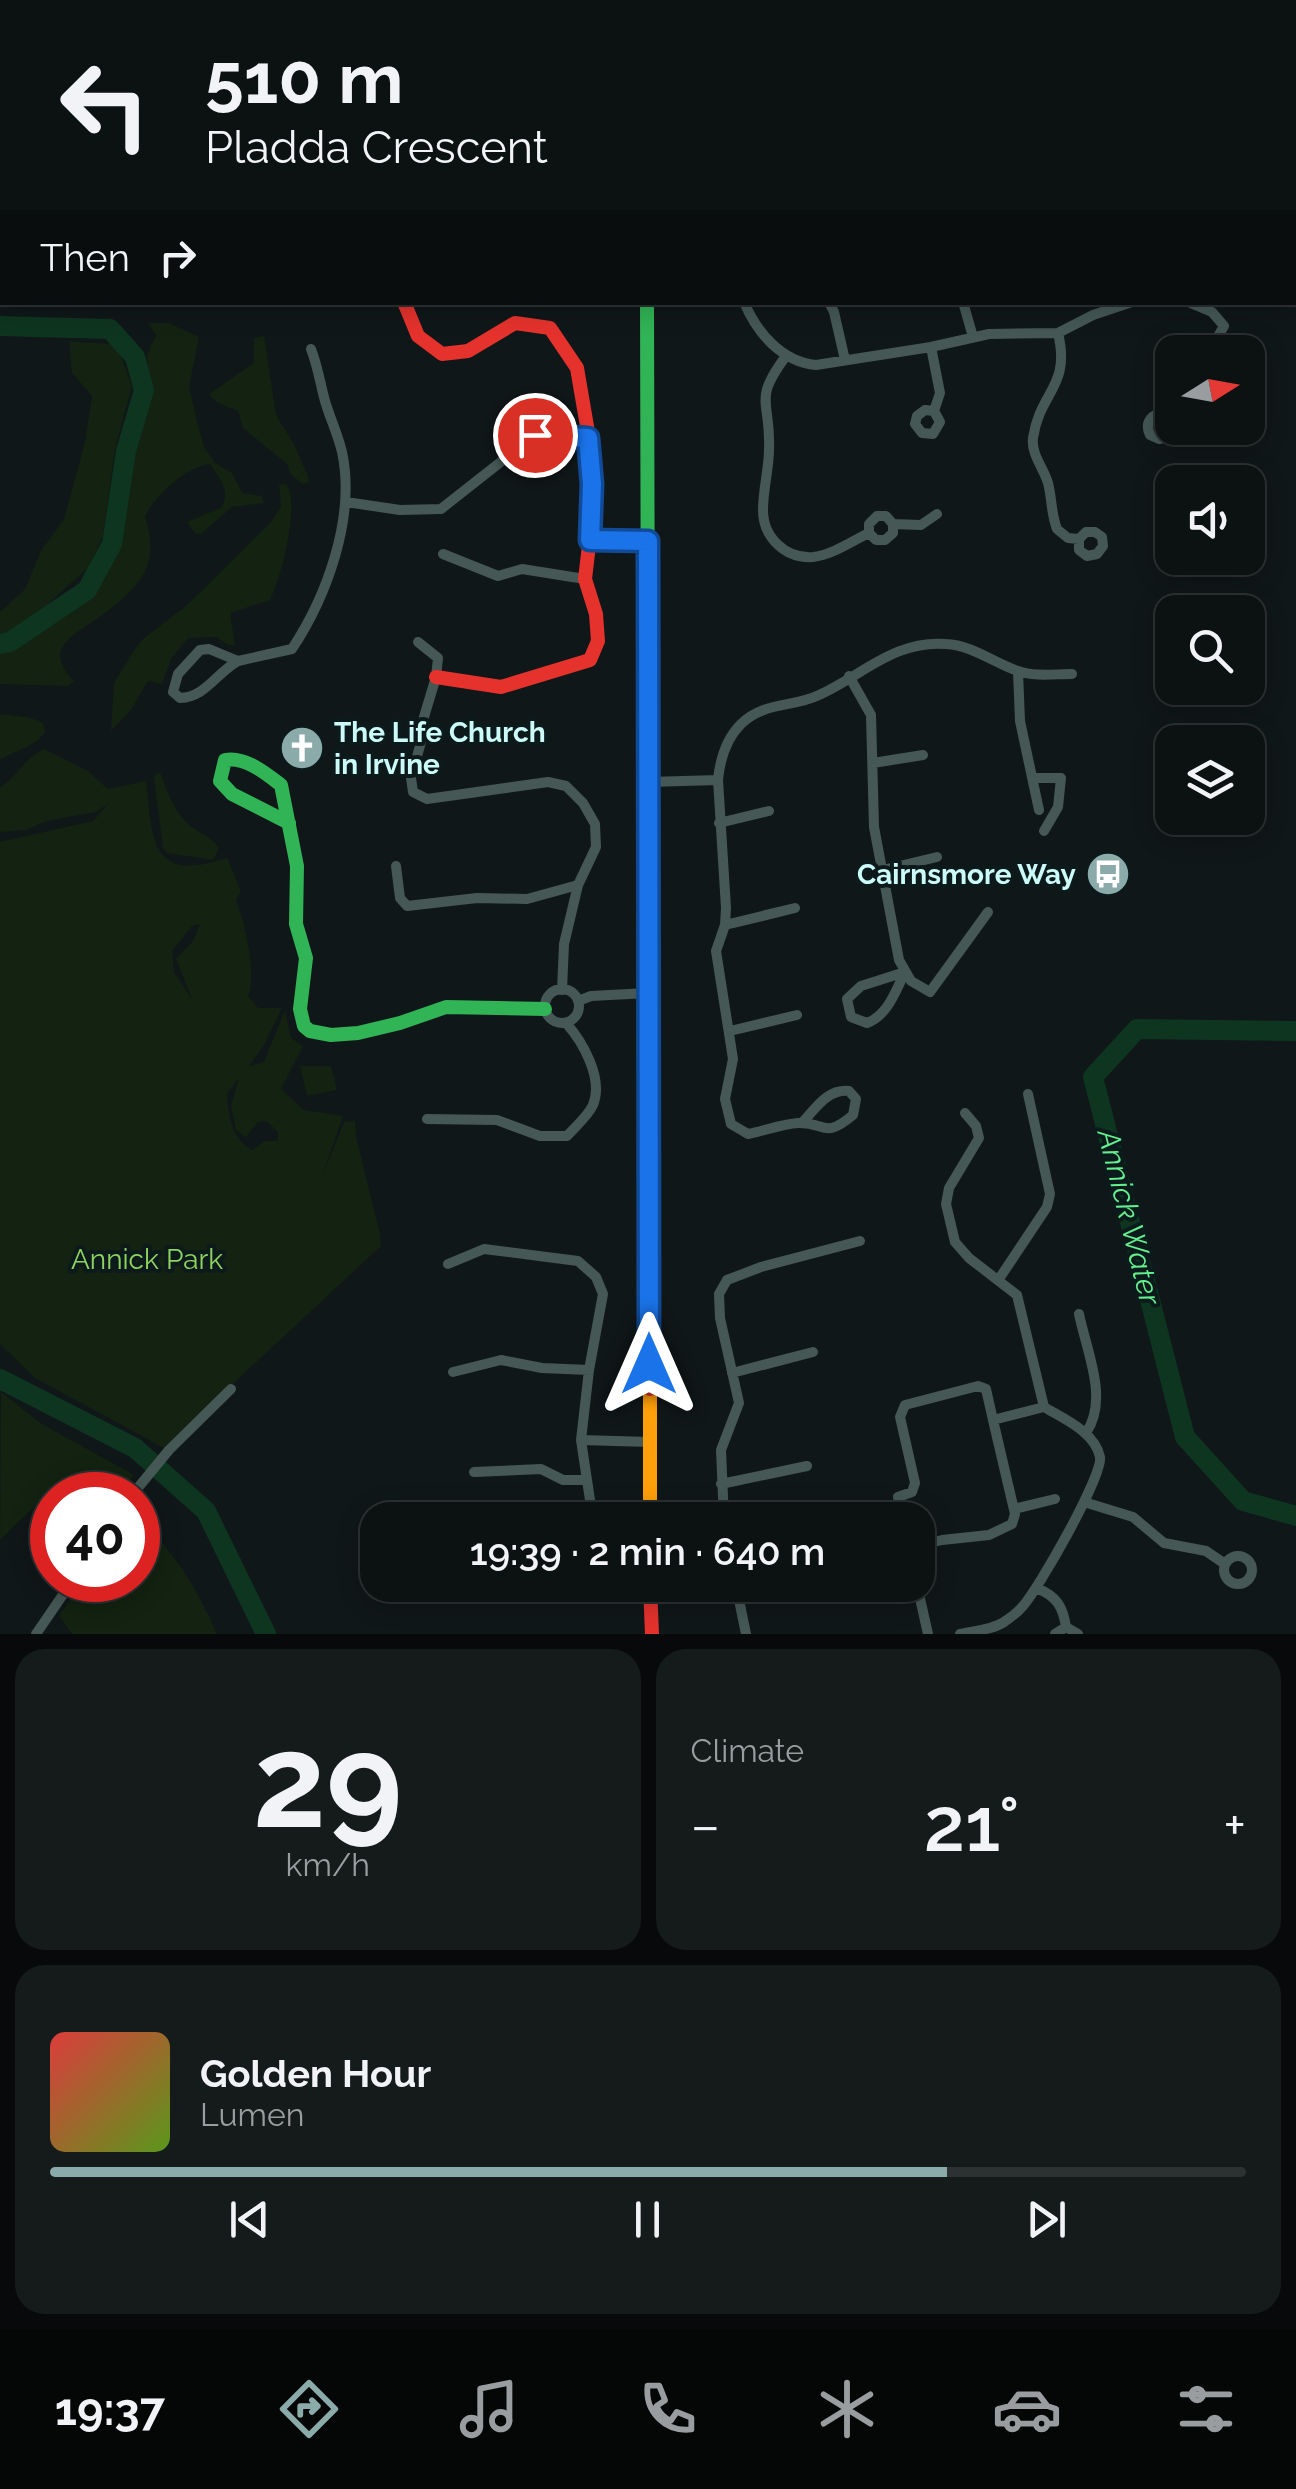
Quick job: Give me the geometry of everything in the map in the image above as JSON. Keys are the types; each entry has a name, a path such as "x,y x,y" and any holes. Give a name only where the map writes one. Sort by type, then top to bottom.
{"street":[{"path":"405,305 418,336 442,354 468,351 515,323 550,328 577,368 592,484 585,579 596,614 598,642 590,660 501,687 436,677"},
{"path":"647,305 650,1502"},
{"path":"746,305 771,343 786,356 800,364 816,365 973,337 1058,334 1093,315 1123,305"},
{"path":"830,305 845,360"},
{"path":"964,305 973,337"},
{"path":"1195,305 1212,312 1224,326 1219,335"},
{"path":"1058,334 1063,367 1058,385 1042,406 1032,444 1050,488 1057,530 1068,538 1078,539"},
{"path":"930,347 940,392 934,411"},
{"path":"238,661 208,649 200,650 178,674 174,692 180,698 189,698 205,691 222,670 238,661 292,649 312,619 346,502 342,454 311,350"},
{"path":"786,356 767,382 764,398 770,451 763,514 768,531 784,551 812,557 869,532"},
{"path":"346,502 400,510 441,509 535,435 588,438"},
{"path":"893,524 921,525 937,514"},
{"path":"877,516 886,516 893,524 893,533 885,540 876,540 869,532 870,521 877,516"},
{"path":"590,540 648,541"},
{"path":"443,554 498,576 522,569 585,579"},
{"path":"418,642 438,658 424,717"},
{"path":"802,1122 827,1095 837,1090 849,1091 856,1099 853,1115 833,1128 822,1130 802,1122 748,1134 730,1124 725,1099 734,1059 716,950 724,925 718,780 729,740 750,717 778,703 820,695 891,653 916,644 963,646 1032,675 1072,674"},
{"path":"1018,672 1020,721 1039,810"},
{"path":"850,676 871,715 874,827 891,904 894,939 912,981 930,992 988,912"},
{"path":"423,734 410,778 412,792 427,799 548,782 566,786 595,824 596,847 578,885 564,944 562,990"},
{"path":"873,763 923,754"},
{"path":"289,822 225,788 219,775 225,760 235,758 277,780 289,822 298,866 296,924 306,958 300,1009 304,1026 310,1031 358,1032 400,1023 446,1006 545,1009"},
{"path":"1032,778 1062,778 1058,807 1044,831"},
{"path":"648,782 718,780"},
{"path":"720,823 770,811"},
{"path":"883,870 937,857"},
{"path":"396,866 400,898 407,906 477,898 527,898 578,885"},
{"path":"724,925 795,908"},
{"path":"905,972 879,1018 867,1024 851,1017 848,999 853,990 905,972"},
{"path":"427,1120 497,1120 540,1136 567,1136 593,1105 595,1093 594,1073 578,1037 566,1023 552,1020 545,1009 549,995 562,990 571,992 578,1001 577,1014 566,1023"},
{"path":"578,1001 590,996 648,993"},
{"path":"730,1030 796,1015"},
{"path":"999,1279 1047,1206 1050,1194 1028,1094"},
{"path":"960,1634 1000,1625 1022,1608 1100,1472 1095,1444 1086,1433 1044,1407 1017,1296 955,1242 946,1204 949,1188 979,1138 976,1126 965,1112"},
{"path":"722,1502 721,1450 740,1403 720,1318 719,1294 727,1280 761,1267 860,1241"},
{"path":"448,1264 484,1249 578,1260 596,1277 603,1294 581,1440 589,1502"},
{"path":"1079,1314 1098,1404 1096,1419 1086,1433"},
{"path":"732,1372 813,1352"},
{"path":"453,1372 501,1360 542,1368 589,1370"},
{"path":"899,1502 898,1497 912,1492 916,1483 900,1416 902,1408 978,1386 986,1389 1014,1514 1012,1524 989,1535 935,1542"},
{"path":"149,1472 231,1389"},
{"path":"993,1420 1044,1407"},
{"path":"581,1440 650,1442"},
{"path":"721,1484 806,1466"},
{"path":"474,1472 541,1469 563,1480 585,1480"},
{"path":"1014,1514 1055,1499"},
{"path":"1084,1502 1133,1517 1164,1543 1206,1551 1225,1564"},
{"path":"1036,1588 1055,1598 1063,1609 1066,1627"},
{"path":"53,1634 40,1629 58,1602"},
{"path":"651,1602 652,1634"},
{"path":"740,1602 746,1634"},
{"path":"921,1602 928,1634"},
{"path":"1055,1634 1066,1627"},
{"path":"1066,1627 1078,1634"}],"green space":[{"path":"148,323 169,323 199,337 189,387 204,447 215,463 232,473 242,493 262,496 264,503 232,507 201,534 195,533 187,522 221,508 225,491 210,464 181,476 145,516 151,549 142,576 119,602 71,637 61,651 65,670 74,681 68,686 0,684 0,652 12,650 69,614 94,591 112,562 150,386 147,355 156,335"},
{"path":"264,336 276,415 310,481 303,484 291,475 287,464 243,428 238,411 216,402 209,394 254,363 254,338"},
{"path":"69,341 111,344 119,351 132,386 115,449 103,536 89,567 51,601 43,615 0,637 0,612 25,589 41,551 64,519 85,442 92,396 72,373"},
{"path":"286,484 290,493 290,523 284,559 270,600 230,613 235,645 216,637 188,638 171,659 162,684 148,681 131,710 111,731 114,683 133,652 271,522 281,506 279,485"},
{"path":"0,714 39,721 45,732 30,745 0,760"},
{"name":"Annick Park","path":"44,749 88,771 108,789 146,781 155,839 170,861 202,864 227,858 241,891 236,901 251,963 248,996 258,1008 282,1008 249,1066 264,1062 285,1010 291,1038 303,1046 281,1089 304,1110 343,1116 322,1177 344,1122 355,1121 380,1234 381,1246 164,1448 35,1378 0,1344 0,842 93,821 109,803 96,812 47,821 26,830 0,832 0,787","holes":["200,924 193,941 176,959 192,999 174,972 172,951 192,926","239,1078 231,1106 236,1130 246,1137 258,1122 266,1121 278,1132 278,1141 265,1141 252,1150 235,1133 227,1094"]},
{"path":"160,772 182,818 219,848 213,860 167,853 163,848 154,776"},
{"path":"300,1066 331,1066 337,1090 307,1096"},
{"path":"1,1392 42,1424 129,1472 30,1472 30,1511 0,1540"},
{"path":"160,1541 184,1571 217,1634 72,1634 59,1616 69,1602 160,1602"}],"waterway":[{"name":"Annick Water","path":"0,326 110,329 135,357 144,390 126,451 112,544 87,590 10,642 0,644"},
{"name":"Annick Water","path":"1296,1031 1137,1029 1093,1077 1185,1437 1243,1501 1296,1516"},
{"name":"Annick Water","path":"0,1379 135,1448 206,1511 266,1634"}],"traffic: fast":[{"path":"647,305 648,703"},
{"path":"289,823 232,794 220,781 225,760 247,763 281,785 297,866 296,924 306,958 300,1009 304,1026 310,1031 331,1035 358,1033 446,1007 545,1009"}],"traffic: slow":[{"path":"650,1389 650,1502"}],"traffic: jam":[{"path":"405,305 418,336 442,354 468,351 515,323 550,328 577,368 589,438 592,520 585,579 596,614 598,641 590,660 501,687 436,677"},
{"path":"648,703 650,1389"},
{"path":"651,1602 652,1634"}],"place":[{"name":"The Life Church in Irvine","path":"302,748"},
{"name":"Cairnsmore Way","path":"1108,874"}],"route":[{"path":"535,435 588,438 592,484 590,540 648,541 649,1364"}]}
